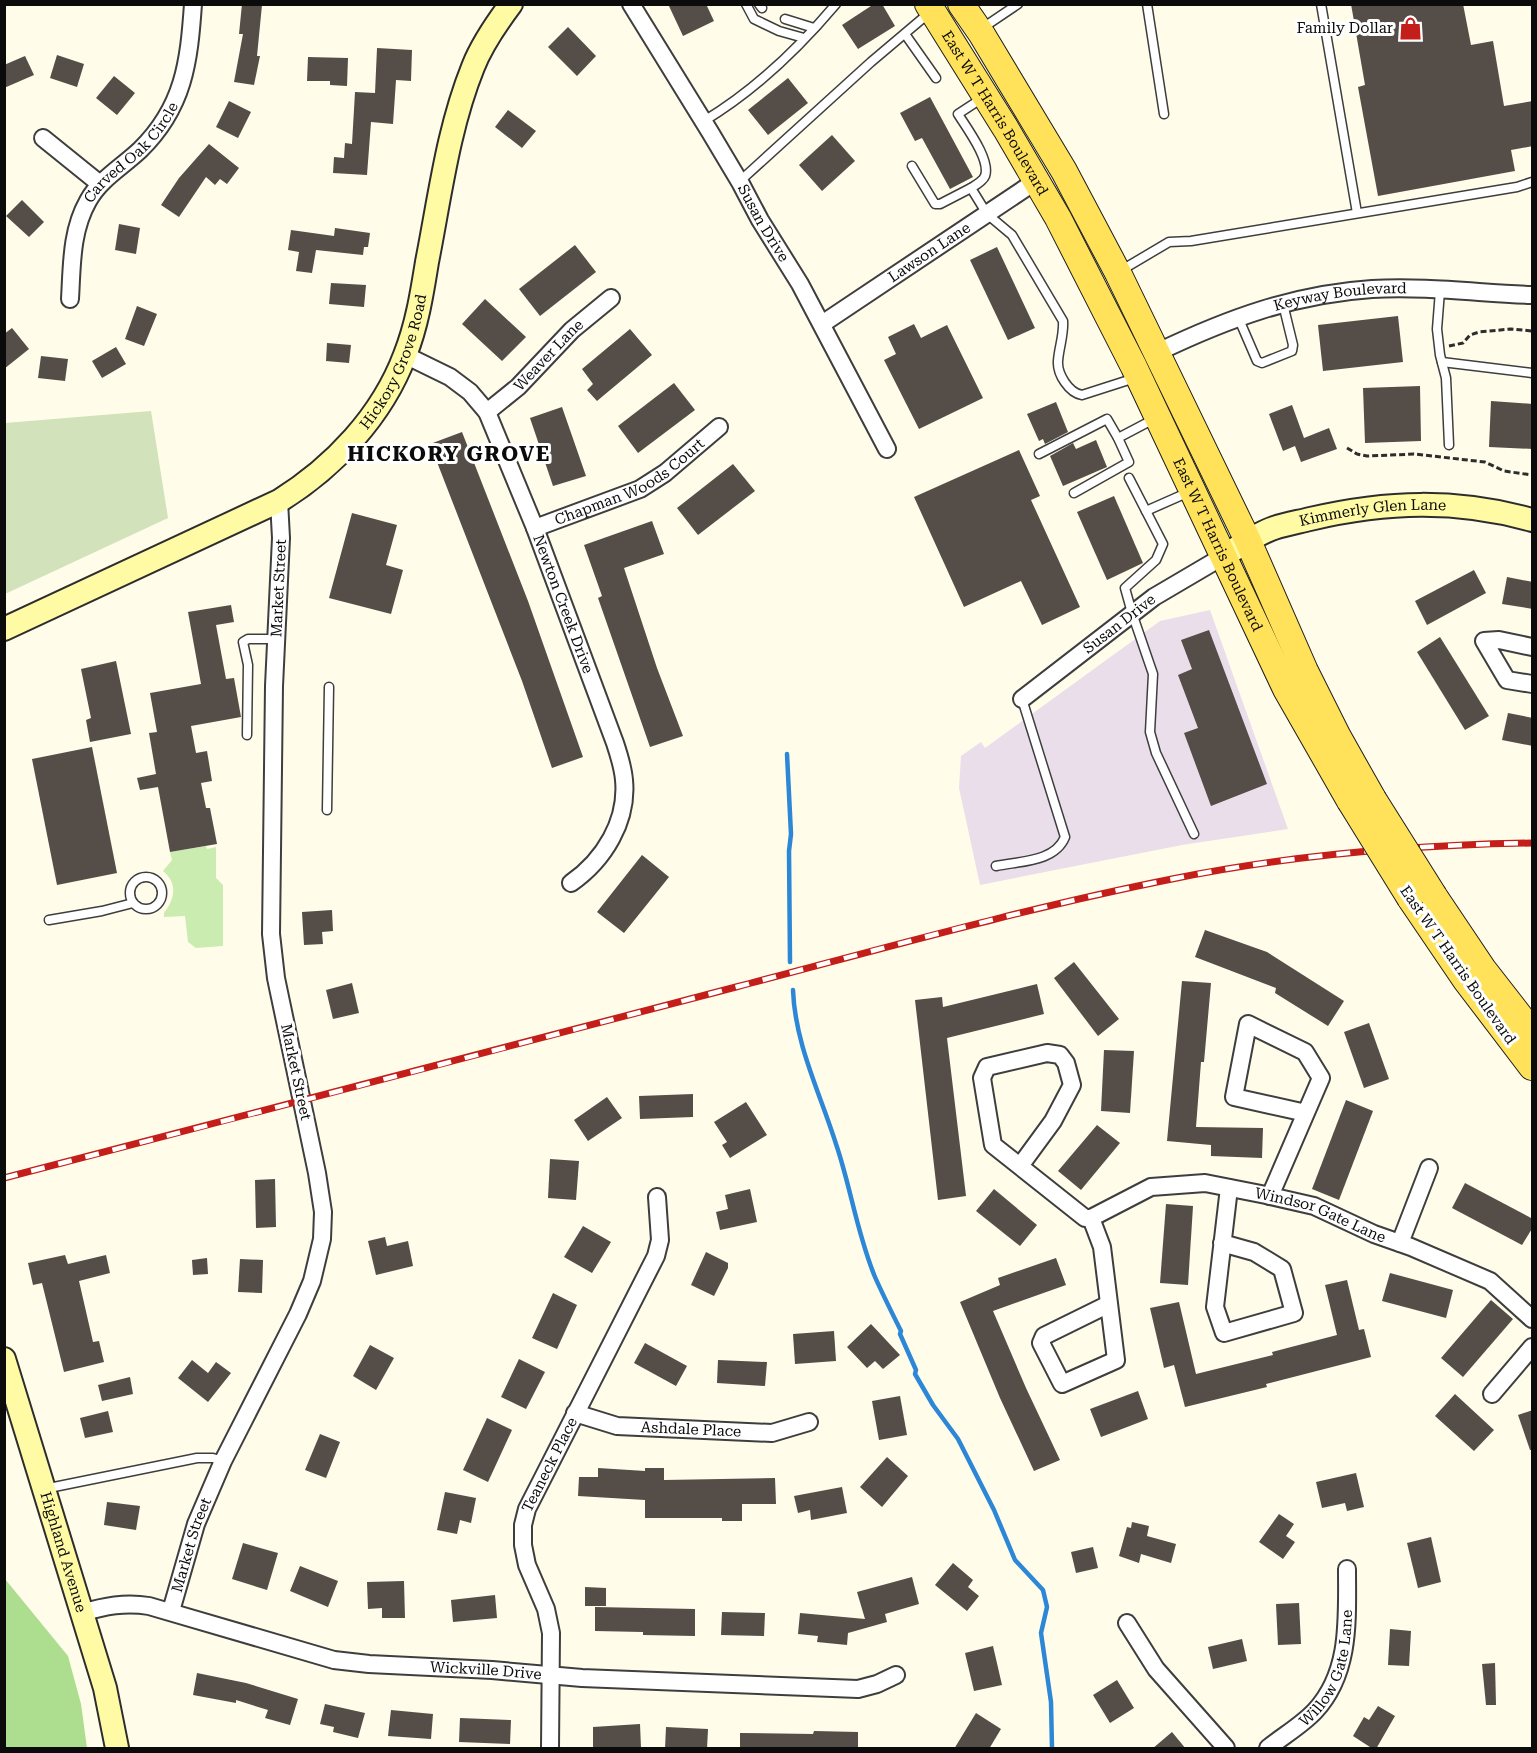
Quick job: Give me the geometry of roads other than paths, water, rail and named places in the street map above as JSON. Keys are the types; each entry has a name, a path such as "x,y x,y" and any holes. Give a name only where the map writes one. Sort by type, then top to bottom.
{"main road":[{"name":"East W T Harris Boulevard","path":"961,4 1064,171 1158,352 1248,541 1305,671 1338,737 1361,800"},
{"name":"East W T Harris Boulevard","path":"930,8 1036,181 1097,292 1286,689 1361,800 1422,897 1465,980 1533,1067"},
{"name":"East W T Harris Boulevard","path":"1422,897 1533,1032"}],"street":[{"name":"Carved Oak Circle","path":"70,298 74,242 78,223 87,202 100,184 140,150 159,129 174,103 185,77 190,49 193,4"},
{"name":"Hickory Grove Road","path":"4,629 279,501 309,481 357,436 384,396 405,355 420,302 456,114 473,65 495,25 511,4"},
{"name":"Susan Drive","path":"631,4 740,181 760,220 822,324 887,449"},
{"path":"44,138 100,184"},
{"name":"Lawson Lane","path":"822,324 1036,181"},
{"name":"Keyway Boulevard","path":"1158,352 1238,317 1323,295 1373,289 1533,295"},
{"name":"Weaver Lane","path":"487,412 518,387 572,330 611,298"},
{"name":"Newton Creek Drive","path":"405,355 450,377 470,392 487,412 535,528 615,743 624,779 625,799 619,822 611,841 592,865 571,883"},
{"name":"Chapman Woods Court","path":"535,528 640,489 665,473 719,427"},
{"name":"Market Street","path":"171,1611 196,1524 223,1461 298,1314 312,1281 322,1239 323,1212 317,1173 276,978 271,934 276,639 281,538 279,501"},
{"name":"Kimmerly Glen Lane","path":"1222,557 1273,528 1380,505 1448,505 1513,514 1533,520"},
{"name":"Susan Drive","path":"1022,699 1154,597 1222,557"},
{"path":"1533,647 1499,640 1484,641 1507,680 1533,684"},
{"path":"1270,1196 1306,1113 1321,1078 1305,1052 1248,1024 1234,1097 1306,1113"},
{"path":"1020,1166 1053,1121 1072,1085 1066,1063 1060,1055 1047,1053 987,1067 982,1078 993,1145 1085,1218 1090,1218 1102,1247 1116,1360 1062,1383 1041,1343 1044,1336 1109,1304"},
{"path":"1400,1243 1429,1168"},
{"name":"Windsor Gate Lane","path":"1090,1218 1151,1187 1204,1183 1314,1206 1374,1234 1490,1281 1533,1320"},
{"path":"1222,1243 1254,1252 1282,1269 1294,1313 1224,1333 1215,1307 1222,1243 1229,1188"},
{"name":"Teaneck Place","path":"550,1749 551,1633 546,1609 527,1565 523,1545 523,1526 527,1509 656,1256 660,1240 657,1197"},
{"path":"1492,1394 1533,1347"},
{"name":"Highland Avenue","path":"4,1359 105,1688 117,1749"},
{"name":"Ashdale Place","path":"575,1413 617,1426 760,1432 780,1432 809,1422"},
{"name":"Willow Gate Lane","path":"1268,1749 1313,1713 1335,1682 1344,1649 1347,1569"},
{"name":"Wickville Drive","path":"81,1613 111,1605 130,1603 171,1611 334,1660 369,1664 858,1689 877,1684 896,1675"},
{"path":"1127,1623 1156,1669 1226,1749"}],"lane":[{"path":"746,4 754,19 779,31 804,38"},
{"path":"979,30 1018,4"},
{"path":"1147,4 1164,114"},
{"path":"1321,4 1358,213"},
{"path":"704,121 746,92 836,5"},
{"path":"740,181 905,34 930,8"},
{"path":"785,20 814,28"},
{"path":"905,34 936,78"},
{"path":"912,166 935,204 940,204 984,179 986,162 958,114 986,96"},
{"path":"1118,273 1169,242 1191,241 1516,187 1533,182"},
{"path":"971,188 987,214 1012,235 1063,321 1064,334 1058,364 1067,385 1074,394 1082,395 1138,376"},
{"path":"1440,291 1437,329 1447,389 1449,445"},
{"path":"1238,317 1257,361 1262,363 1292,351 1293,345 1283,304"},
{"path":"1442,362 1533,373"},
{"path":"1118,438 1157,418"},
{"path":"1039,454 1107,419 1129,462 1074,493"},
{"path":"1129,478 1163,544 1156,560 1125,588 1153,674 1150,732 1155,753 1194,834"},
{"path":"1146,511 1191,491"},
{"path":"247,735 248,665 243,642 248,639 276,639"},
{"path":"327,810 329,687"},
{"path":"996,866 1048,856 1061,848 1065,837 1022,699"},
{"path":"49,920 134,903"},
{"path":"43,1489 197,1458 213,1458 223,1461"}],"waterway":[{"path":"787,754 791,834 789,851 790,962"},
{"path":"793,990 803,1049 830,1125 863,1244 875,1277 901,1331 900,1334 916,1370 915,1374 933,1405 958,1439 994,1510 1015,1560 1043,1590 1047,1607 1041,1633 1051,1702 1052,1748"}],"railway":[{"path":"4,1178 954,930 1117,890 1216,871 1306,858 1396,849 1532,843"}],"place":[{"name":"Family Dollar","path":"1411,28"}],"district":[{"name":"HICKORY GROVE","path":"449,454"}]}
